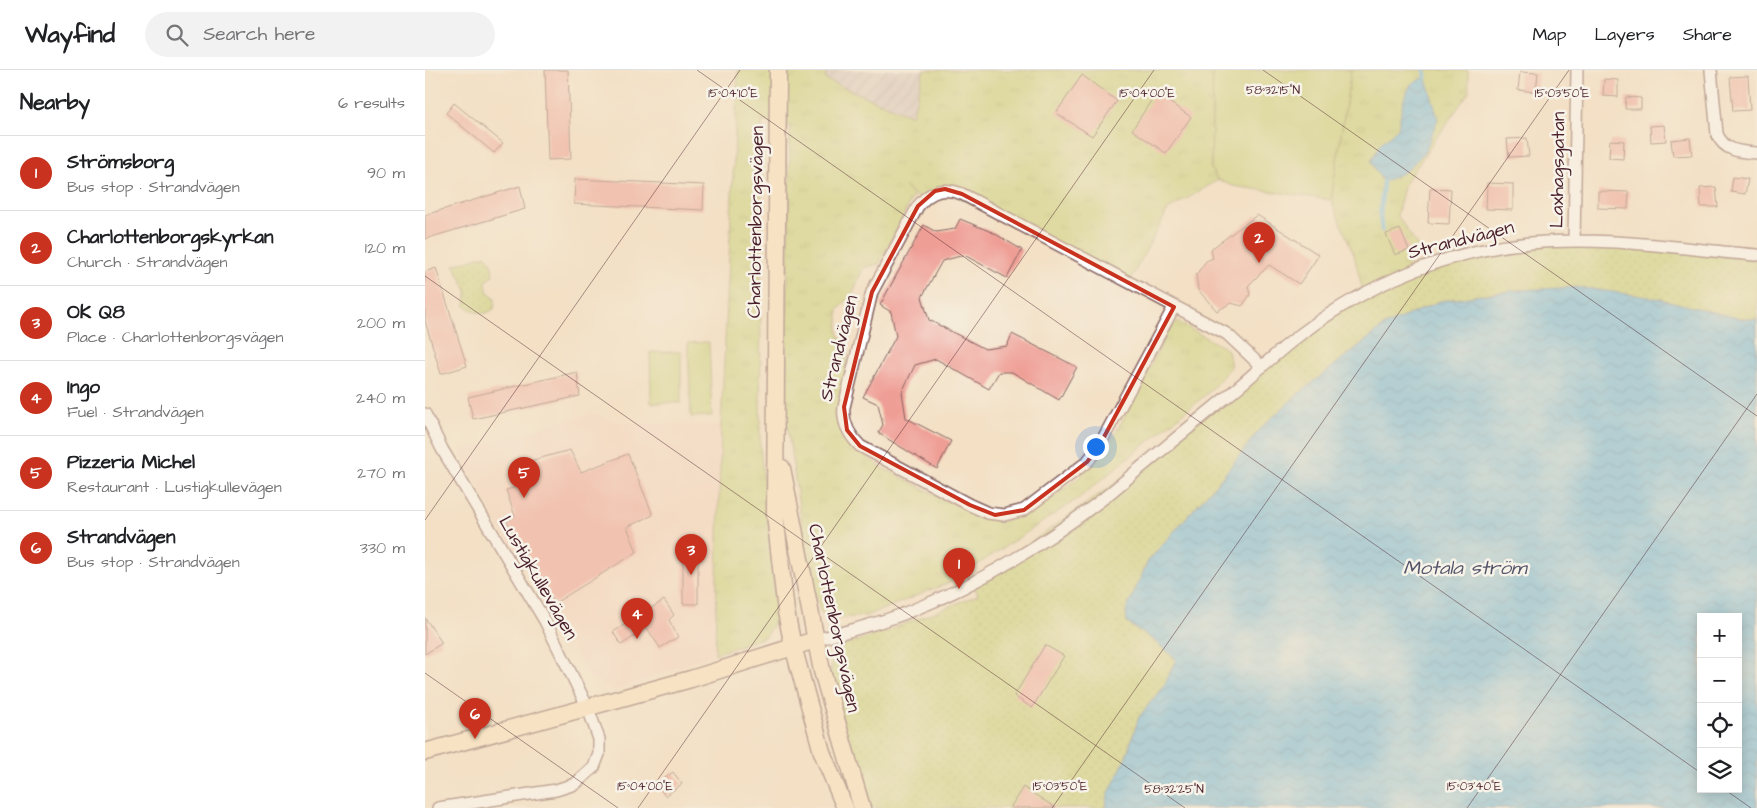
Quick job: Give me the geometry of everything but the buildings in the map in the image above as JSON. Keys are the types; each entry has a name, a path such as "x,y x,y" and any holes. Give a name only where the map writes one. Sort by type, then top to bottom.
{"main road":[{"name":"Charlottenborgsvägen","path":"778,70 775,514 786,612 793,646 822,752 845,808"},
{"name":"Charlottenborgsvägen","path":"776,434 815,640 861,808"},
{"name":"Strandvägen","path":"425,752 691,679 815,640"}],"street":[{"name":"Laxhagsgatan","path":"1574,241 1577,70"},
{"path":"1711,70 1717,134 1720,142 1732,150 1757,153"},
{"name":"Strandvägen","path":"1174,306 1095,452 1087,462 1025,510 1012,514 995,514 969,505 859,446 852,438 844,422 844,408 873,292 919,206 935,192 945,189 962,194 1174,306 1227,334 1262,367"},
{"name":"Strandvägen","path":"815,640 917,608 959,589 1022,554 1081,516 1262,367 1325,318 1362,294 1401,276 1449,259 1489,249 1530,243 1574,241 1757,255"},
{"name":"Lustigkullevägen","path":"425,414 442,449 545,621 588,708 599,739 599,754 594,767 582,780 556,790 438,808"}],"highlighted area":[{"path":"945,189 962,194 1174,307 1098,448 1087,462 1024,510 995,515 970,505 860,446 847,430 844,407 872,292 918,206 935,191"}],"shaded area":[{"path":"826,70 924,70 912,116 826,80"},
{"path":"592,413 616,422 721,425 715,654 614,691 587,675 552,609 498,525 460,451"}],"green space":[{"path":"738,70 826,70 826,80 912,116 924,70 1213,70 1211,169 1218,180 1168,210 1127,286 945,189 921,201 904,186 913,196 879,264 863,268 853,293 838,310 838,333 848,353 839,418 841,430 849,443 879,466 983,519 1004,521 1026,515 1046,503 1076,480 1106,450 1141,387 1169,327 1178,322 1228,350 1231,367 1208,393 1079,498 951,582 866,616 830,619 820,611 809,572 786,419 790,126 762,121 760,445 777,618 765,637 715,654 721,425"},
{"path":"1213,70 1351,70 1331,200 1233,186 1218,180 1211,169"},
{"path":"1351,70 1468,70 1469,92 1405,183 1397,215 1418,247 1402,278 1364,296 1354,255 1331,200"},
{"path":"1574,241 1757,260 1757,320 1518,290 1440,301 1384,326 1297,395 1261,428 1224,475 1148,561 1126,611 1127,623 1152,639 1176,659 1165,684 1139,717 1125,760 1108,795 1106,808 871,808 830,681 832,658 844,645 884,632 978,595 973,583 1155,455 1316,323 1377,289 1466,255"},
{"path":"485,255 491,261 493,275 486,281 487,291 495,298 494,309 483,313 476,312 465,306 467,291 454,265"},
{"path":"709,342 712,416 691,417 688,343"},
{"path":"650,352 681,352 681,403 651,403"}],"water":[{"path":"1426,77 1438,119 1425,152 1406,171 1383,182 1371,162 1380,144 1398,128 1403,101 1411,84"},
{"name":"Motala ström","path":"1577,287 1656,298 1738,318 1757,320 1757,808 1106,808 1108,795 1125,760 1139,717 1165,684 1176,659 1152,639 1127,623 1126,611 1148,561 1224,475 1261,428 1297,395 1384,326 1440,301 1518,290"}],"waterway":[{"path":"1425,70 1426,77"},
{"path":"1382,230 1380,217 1383,182"}],"place":[{"name":"Charlottenborgskyrkan","path":"1259,263"},
{"name":"Pizzeria Michel","path":"524,498"},
{"name":"OK Q8","path":"691,575"},
{"name":"Strömsborg","path":"959,589"},
{"name":"Ingo","path":"637,639"},
{"name":"Strandvägen","path":"475,739"}]}
